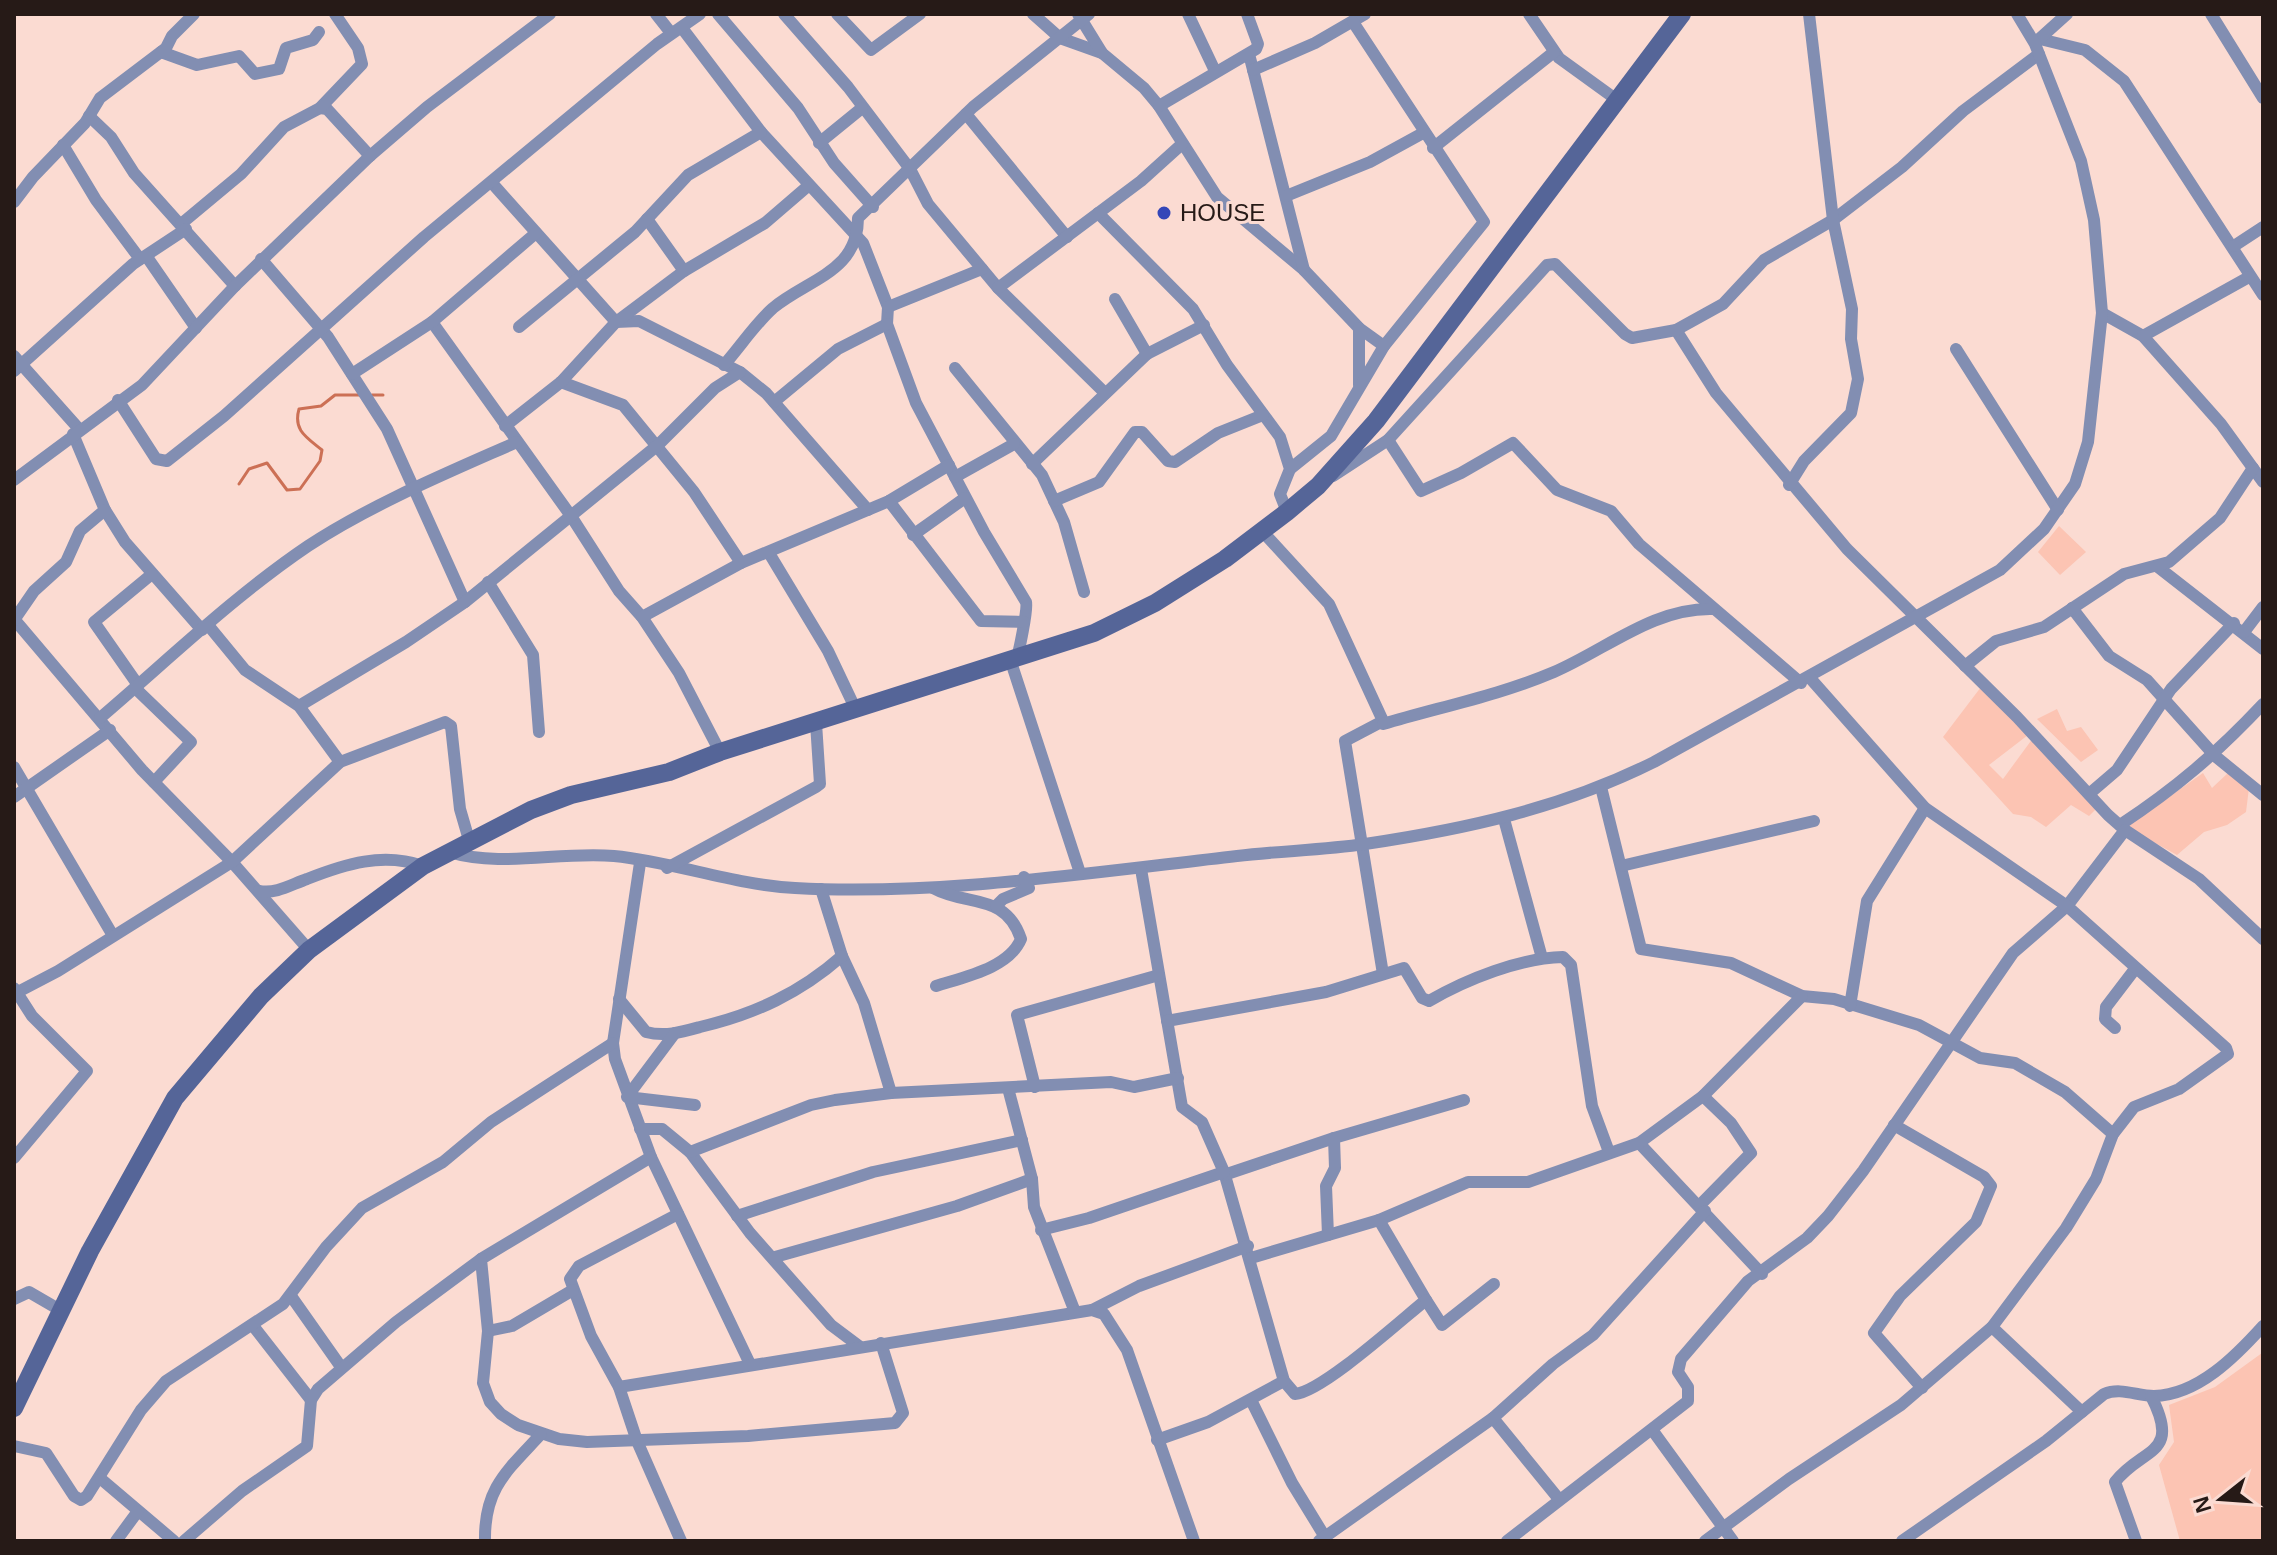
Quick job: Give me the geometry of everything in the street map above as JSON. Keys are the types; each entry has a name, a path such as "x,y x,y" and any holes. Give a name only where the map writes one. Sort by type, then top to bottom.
{"main road":[{"path":"14,1408 60,1310 133,1170 175,1098 261,996 309,950 423,866 545,804 669,772 720,752 1085,637 1155,603 1262,531 1318,486 1376,421 1682,14"}],"street":[{"path":"14,202 113,85 161,52 194,14"},
{"path":"335,14 358,48 362,64 320,108 284,127 241,174 183,227 17,364 76,432 105,510 152,574 245,670 299,706 340,762"},
{"path":"14,480 142,385 261,259 370,156 427,107 550,14"},
{"path":"656,14 676,30 808,186 858,239 888,307 887,324 916,403 965,498 1026,602 1014,661 1080,873"},
{"path":"118,400 156,459 167,461 224,416 319,329 492,183 676,30 700,14"},
{"path":"718,14 798,108 819,143 873,207"},
{"path":"784,14 910,169 928,204 998,288 1105,393"},
{"path":"837,14 871,50 920,14"},
{"path":"1033,14 1060,38 1102,53"},
{"path":"1188,14 1215,71"},
{"path":"1159,106 1249,54 1258,44 1247,14"},
{"path":"1253,70 1365,14"},
{"path":"1529,14 1554,52 1569,67 1617,100"},
{"path":"1789,485 1804,461 1844,422 1855,404 1858,379 1851,339 1852,309 1833,220 1809,14"},
{"path":"449,852 483,860 594,855 764,886 821,889 930,886 1141,869 1237,856 1363,845 1504,819 1601,787 1806,680 2000,570 2027,548 2075,484 2088,442 2102,313 2094,220 2073,135 2038,46 2017,14"},
{"path":"1318,486 1388,440 1551,263 1632,338 1676,330 1723,304 1778,250 1833,220 1902,167 2038,46 2067,14"},
{"path":"2211,14 2263,98"},
{"path":"724,365 773,309 835,268 853,251 858,239 858,218 873,207 966,114 1060,38 1082,16 1102,53 1159,106 1195,167 1229,209 1304,270 1359,328 1384,346"},
{"path":"1287,512 1280,494 1290,469 1331,436 1384,346 1484,227 1484,222 1353,22"},
{"path":"161,52 197,65 239,56 255,74 279,69 286,48 313,40 319,32"},
{"path":"2038,46 2085,50 2124,81 2263,295"},
{"path":"1433,148 1554,52"},
{"path":"1249,54 1304,270"},
{"path":"320,108 327,109 370,156"},
{"path":"819,143 862,108"},
{"path":"966,114 1067,237"},
{"path":"89,116 111,137 134,173 235,286"},
{"path":"519,327 647,219 688,175 761,132"},
{"path":"1286,196 1370,162 1423,133"},
{"path":"998,288 1141,181 1182,144"},
{"path":"63,145 96,200 196,328"},
{"path":"492,183 616,322"},
{"path":"505,426 561,382 616,322 684,271 752,233 808,186"},
{"path":"1098,213 1193,309 1286,447 1290,469"},
{"path":"647,219 684,271"},
{"path":"2234,246 2263,227"},
{"path":"352,374 432,322 536,233"},
{"path":"261,259 319,329 387,429 412,491 465,602"},
{"path":"888,307 982,269"},
{"path":"2143,336 2249,277"},
{"path":"1115,299 1147,354"},
{"path":"2102,313 2143,336 2221,424 2263,482"},
{"path":"616,322 639,321 740,372 774,402 868,510"},
{"path":"432,322 571,516 619,591 642,617 684,682 720,752"},
{"path":"774,402 838,349 887,324"},
{"path":"1032,464 1147,354 1204,325"},
{"path":"1359,328 1359,386"},
{"path":"1676,330 1716,393 1789,485 1917,619 2122,828 2199,879 2263,939"},
{"path":"1956,349 2058,510"},
{"path":"955,368 1032,464 1054,501 1070,540 1084,592"},
{"path":"299,706 406,642 465,602 658,445 715,388 740,372"},
{"path":"561,382 617,401 658,445 741,563"},
{"path":"1054,501 1099,482 1135,432 1142,432 1168,461 1175,462 1218,433 1263,415"},
{"path":"1388,440 1421,491 1461,473 1513,443 1557,490 1611,511 1639,544 1712,609 1806,680 1925,808 2067,906 2228,1054 2179,1089 2134,1107 2113,1134 2096,1179 2066,1228 1992,1327 1922,1388 1705,1541"},
{"path":"100,718 205,627 312,544 412,491 517,442"},
{"path":"642,617 741,563 1014,444"},
{"path":"1965,666 2006,635 2035,631 2124,574 2137,568 2158,567 2169,562 2220,518 2253,468"},
{"path":"913,535 965,498"},
{"path":"889,501 981,621 1024,622"},
{"path":"105,510 80,531 61,569 34,591 14,619 154,782 259,891 309,950"},
{"path":"1262,531 1329,604 1383,724"},
{"path":"769,553 828,651 856,710"},
{"path":"2158,567 2263,649"},
{"path":"152,574 94,622 137,686 191,742 154,782"},
{"path":"488,582 533,655 539,732"},
{"path":"2089,794 2117,770 2164,700 2263,607"},
{"path":"1383,974 1345,741 1383,724 1554,672 1656,618 1688,608 1712,609"},
{"path":"2072,608 2109,656 2147,680 2215,756 2263,795"},
{"path":"1507,1541 1558,1498 1653,1431 1691,1395 1678,1372 1681,1359 1738,1292 1818,1228 1894,1125 2013,953 2067,906 2122,828 2215,756 2263,704"},
{"path":"14,1158 87,1071 32,1016 15,992 58,971 112,934 232,862 340,762 397,737 449,723 460,809 469,840"},
{"path":"667,868 820,784 816,723"},
{"path":"14,797 110,730"},
{"path":"14,767 112,934"},
{"path":"1601,787 1641,949 1731,963 1802,996 1834,999 1909,1021 1980,1058 2015,1063 2025,1068 2065,1092 2113,1134"},
{"path":"1850,1006 1867,901 1925,808"},
{"path":"1504,819 1542,958"},
{"path":"1621,866 1814,821"},
{"path":"259,891 282,890 337,868 376,859 402,858 423,866"},
{"path":"640,863 613,1043 627,1097 651,1157 750,1364"},
{"path":"1141,869 1182,1107 1202,1122 1224,1174 1250,1252 1284,1381 1295,1394 1302,1393 1335,1372 1426,1300"},
{"path":"996,906 1003,899 1029,888 1024,877"},
{"path":"930,886 996,906 1016,923 1021,939 1016,952 936,986"},
{"path":"821,889 842,956 864,1003 891,1093"},
{"path":"619,999 646,1032 675,1033 765,1008 821,975 842,956"},
{"path":"1167,1021 1212,1010 1326,992 1404,968 1425,1002 1458,986 1542,958 1563,957 1571,965 1592,1106 1609,1152"},
{"path":"2115,1028 2105,1019 2106,1007 2135,969"},
{"path":"1035,1087 1017,1015 1159,975"},
{"path":"619,1387 859,1346 1054,1319 1092,1310 1139,1286 1250,1252 1379,1220 1468,1182 1479,1179 1528,1182 1639,1143 1703,1096 1802,996"},
{"path":"627,1097 675,1033"},
{"path":"14,1446 46,1453 74,1496 81,1500 101,1479 141,1410 166,1381 254,1327 291,1296 326,1247 362,1208 443,1162 478,1131 613,1043"},
{"path":"690,1152 811,1105 891,1093 1111,1082 1134,1087 1178,1078"},
{"path":"1008,1088 1032,1179 1034,1207 1075,1312"},
{"path":"1251,1400 1322,1539 1493,1418 1553,1364 1601,1327 1751,1153 1731,1123 1703,1096"},
{"path":"627,1097 695,1105"},
{"path":"1041,1230 1089,1218 1334,1138 1464,1100"},
{"path":"1894,1125 1984,1177 1991,1186 1976,1222 1900,1296 1874,1333 1922,1388"},
{"path":"640,1129 662,1129 690,1152 737,1216 831,1325 859,1346"},
{"path":"1328,1235 1326,1186 1335,1168 1334,1138"},
{"path":"737,1216 873,1172 1022,1140"},
{"path":"1639,1143 1762,1274"},
{"path":"184,1541 242,1491 307,1446 311,1400 341,1367 481,1259 651,1157"},
{"path":"775,1257 957,1206 1032,1179"},
{"path":"678,1214 579,1266 570,1279 595,1345 619,1387 637,1441 681,1541"},
{"path":"1379,1220 1442,1325 1494,1284"},
{"path":"481,1259 488,1331 483,1383 490,1402 501,1414 541,1434 587,1442 637,1441 748,1436 895,1423 903,1413 881,1343"},
{"path":"488,1331 512,1326 573,1290"},
{"path":"14,1299 29,1292 60,1310"},
{"path":"291,1296 341,1367"},
{"path":"1092,1310 1104,1314 1127,1350 1194,1541"},
{"path":"1902,1541 2112,1391 2151,1396 2174,1391 2210,1375 2232,1359 2263,1326"},
{"path":"254,1327 311,1400"},
{"path":"1992,1327 2082,1412"},
{"path":"1157,1440 1208,1422 1284,1381"},
{"path":"2136,1541 2115,1482 2152,1453 2158,1442 2163,1420 2151,1396"},
{"path":"1493,1418 1558,1498"},
{"path":"1653,1431 1733,1541"},
{"path":"485,1541 486,1510 492,1492 541,1434"},
{"path":"101,1479 174,1541"},
{"path":"116,1541 138,1511"}],"shaded area":[{"path":"2059,526 2086,552 2060,575 2038,552"},
{"path":"1981,687 2028,735 1989,765 2003,779 2033,738 2100,805 2089,816 2071,805 2046,827 2031,817 2013,814 1943,737"},
{"path":"2057,709 2067,731 2081,727 2098,750 2081,762 2037,719"},
{"path":"2229,772 2249,788 2246,812 2227,825 2204,832 2177,855 2126,827 2203,773 2212,788"},
{"path":"2262,1353 2263,1541 2180,1541 2159,1465 2174,1442 2169,1405 2215,1387"}],"waterway":[{"path":"239,484 249,469 267,463 287,490 300,489 320,461 322,450 299,428 299,409 321,406 335,395 360,395"},
{"path":"372,395 383,395"}],"place":[{"name":"HOUSE","path":"1164,213"}]}
